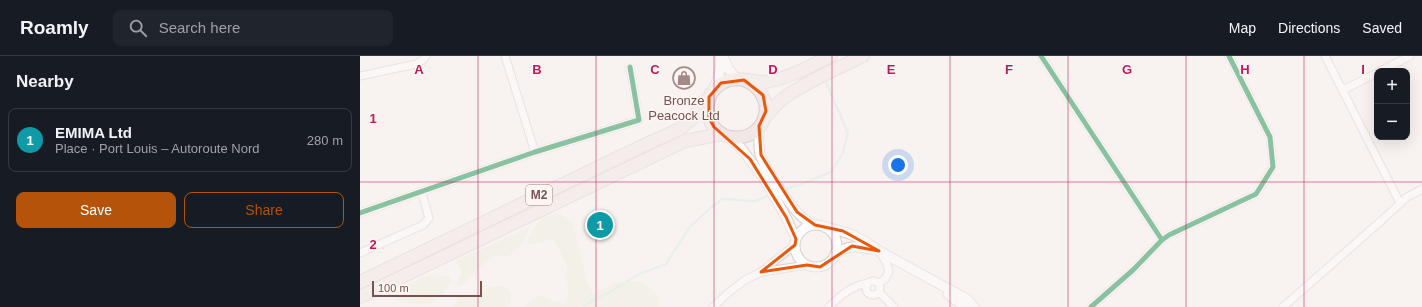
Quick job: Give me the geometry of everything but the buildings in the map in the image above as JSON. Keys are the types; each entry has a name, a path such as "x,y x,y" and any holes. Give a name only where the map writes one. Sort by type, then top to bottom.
{"highway":[{"name":"M2","path":"360,297 685,142 725,135 736,138 745,136 753,132 776,105 788,95 816,79 863,56"},
{"name":"M2","path":"360,282 680,130 693,118 721,83 728,80 740,79 763,82 785,77 826,58"},
{"path":"740,79 755,86 763,95 766,111 762,123"},
{"path":"712,93 707,107 708,118 714,127 725,135"}],"main road":[{"path":"722,56 728,68 740,79"},
{"path":"712,93 720,71 722,56"},
{"path":"762,123 759,144 761,155 775,181 796,212 803,218 829,230 834,236 836,241 835,254"},
{"path":"725,135 741,148 763,177 786,217 795,242 796,254 801,262 813,267 820,267 826,264 835,254 852,246 879,251"},
{"path":"795,242 800,232 807,227 819,226 843,231 867,241 879,251 930,279 963,303 974,307"}],"street":[{"path":"360,76 416,64 423,60 426,56"},
{"path":"505,56 535,152"},
{"path":"1040,56 1162,240"},
{"path":"1091,307 1133,270 1162,240 1169,235 1256,194 1273,167 1270,137 1229,56"},
{"path":"1325,56 1400,203"},
{"path":"1386,68 1410,56"},
{"path":"360,213 422,193 535,152 638,120 630,67"},
{"path":"1343,90 1374,74"},
{"path":"1283,307 1407,197 1422,189"},
{"path":"360,253 422,225 429,218 422,193"},
{"path":"714,307 728,293 745,280 761,272 795,242"},
{"path":"878,283 885,279 889,272 887,264 879,251"},
{"path":"761,272 807,265"},
{"path":"829,307 856,285 874,281 878,283 881,288 879,292"},
{"path":"868,283 866,288 868,292"},
{"path":"848,290 859,290 873,295 879,292"},
{"path":"879,292 894,307"}],"highlighted area":[{"path":"744,80 763,95 766,111 759,126 761,155 797,212 815,225 843,231 879,251 852,246 820,267 807,265 761,272 795,245 796,239 786,217 750,159 714,127 709,118 709,97 721,83"}],"green space":[{"path":"558,213 572,221 587,282 593,294 615,283 631,281 644,283 656,295 659,301 658,307 525,307 539,296 565,303 569,293 566,279 567,265 555,241 549,239 533,244 527,243 535,227 542,219"},
{"path":"530,227 521,244 515,251 507,257 494,255 461,286 455,285 462,273 456,261"},
{"path":"429,275 448,276 451,281 446,290 436,300 430,303 415,304 396,300 395,294 405,285"},
{"path":"504,286 511,293 511,301 508,307 453,307 459,296 479,293 489,287"}],"waterway":[{"path":"783,190 831,172 842,155 848,133 825,80"},
{"path":"584,307 591,301 607,294 637,275 666,264 689,228 722,199 755,201 770,195"}],"cycle path":[{"path":"1041,56 1162,240"},
{"path":"1091,307 1133,270 1162,240 1169,235 1256,194 1273,167 1270,137 1229,56"},
{"path":"360,213 535,152 639,120 630,67"}],"place":[{"name":"Bronze Peacock Ltd","path":"684,78"},
{"name":"EMIMA Ltd","path":"600,225"}]}
